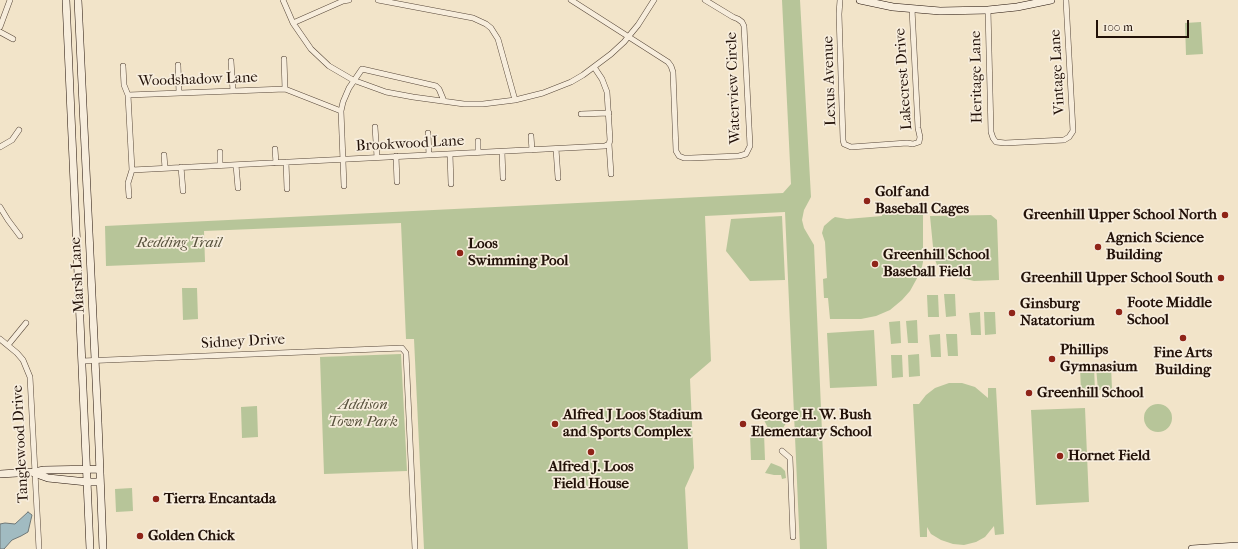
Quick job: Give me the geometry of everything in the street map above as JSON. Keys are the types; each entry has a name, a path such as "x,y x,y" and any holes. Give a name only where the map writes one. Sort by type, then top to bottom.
{"main road":[{"name":"Marsh Lane","path":"66,0 90,549"},
{"name":"Marsh Lane","path":"78,0 103,549"},
{"path":"860,0 886,6 940,11 988,10 1017,7 1051,0"},
{"path":"0,474 44,470 100,469"},
{"path":"34,472 48,478 100,482"},
{"path":"1192,549 1238,546"}],"street":[{"path":"0,27 10,0"},
{"path":"282,0 293,23 308,45 329,66 353,80 386,92 444,101 483,104 515,100 543,93 571,82 611,54 638,25 654,0"},
{"path":"293,23 343,1 349,0"},
{"path":"378,0 473,18 486,24 491,28 498,39 515,100"},
{"path":"571,0 629,36"},
{"name":"Waterview Circle","path":"629,36 668,62 671,66 673,72 676,151 679,156 691,158 739,156 746,154 750,146 744,26 738,19 705,0"},
{"name":"Lexus Avenue","path":"840,0 839,14 844,144 851,147 907,143 915,144"},
{"name":"Vintage Lane","path":"996,142 1005,144 1064,140 1069,137 1073,131 1066,0"},
{"name":"Lakecrest Drive","path":"912,9 918,128 920,137 919,142 915,144"},
{"name":"Heritage Lane","path":"988,10 991,132 996,142"},
{"path":"0,32 13,39"},
{"path":"284,59 285,89"},
{"path":"231,61 233,91"},
{"path":"178,65 179,92"},
{"path":"123,66 124,85 128,95"},
{"path":"594,67 602,79 607,92 611,174"},
{"path":"344,186 341,111 343,102 353,80 362,69 433,84 440,89 444,101"},
{"name":"Woodshadow Lane","path":"129,196 128,183 132,170 128,95 285,89 341,111"},
{"path":"581,114 609,113"},
{"path":"375,127 377,157"},
{"path":"0,147 12,140 19,130"},
{"path":"428,133 429,155"},
{"path":"531,136 532,150"},
{"path":"478,141 478,153"},
{"name":"Brookwood Lane","path":"132,170 596,147 609,144"},
{"path":"275,149 276,163"},
{"path":"556,149 558,178"},
{"path":"220,152 220,165"},
{"path":"502,152 503,178"},
{"path":"450,154 451,184"},
{"path":"164,155 165,168"},
{"path":"396,156 397,182"},
{"path":"286,162 287,189"},
{"path":"236,165 238,188"},
{"path":"181,167 182,191"},
{"path":"0,207 20,236"},
{"path":"8,345 26,323"},
{"name":"Tanglewood Drive","path":"0,339 17,353 30,377 38,549"},
{"name":"Sidney Drive","path":"82,361 402,348 406,353 416,549"},
{"path":"782,451 790,458 793,537"}],"green space":[{"name":"Alfred J Loos Stadium and Sports Complex","path":"782,0 800,0 811,197 804,210 802,220 804,228 814,245 827,549 800,549 785,212 705,216 711,361 690,379 694,468 685,488 688,549 424,549 414,339 406,339 401,223 204,231 205,262 106,266 105,226 783,193 791,184"},
{"path":"1201,22 1203,54 1186,55 1185,23"},
{"name":"Greenhill School Baseball Field","path":"901,211 902,215 923,214 923,262 921,271 910,291 890,310 876,316 861,319 830,319 828,298 824,298 823,279 827,278 825,242 822,233 824,226 835,217 847,219 882,216 882,212"},
{"path":"991,215 997,220 999,280 974,281 954,276 937,265 934,257 930,216"},
{"path":"782,216 785,280 750,281 726,251 731,219"},
{"path":"182,288 197,288 198,319 183,320"},
{"path":"944,294 955,294 956,316 946,317"},
{"path":"927,295 938,295 939,317 928,317"},
{"path":"980,312 981,335 971,335 969,313"},
{"path":"984,312 995,312 996,334 985,335"},
{"path":"917,320 918,343 908,343 906,321"},
{"path":"900,321 901,343 891,344 889,322"},
{"path":"874,330 877,386 830,388 827,333"},
{"path":"940,334 941,357 931,357 929,335"},
{"path":"946,334 957,334 958,356 948,356"},
{"name":"Addison Town Park","path":"401,354 407,471 324,474 320,357"},
{"path":"919,354 920,376 909,377 908,355"},
{"path":"891,355 902,355 903,377 892,378"},
{"path":"1111,366 1112,389 1098,390 1096,367"},
{"path":"1094,367 1095,391 1081,391 1080,368"},
{"path":"949,383 962,383 975,387 988,398 988,388 996,388 1004,534 995,535 994,526 985,537 976,542 964,545 953,544 941,540 931,534 927,527 927,537 920,537 913,404 919,404 926,395 935,388"},
{"path":"1158,404 1168,408 1172,418 1168,428 1158,432 1148,428 1144,418 1148,408"},
{"path":"257,406 258,437 242,438 241,407"},
{"name":"Hornet Field","path":"1085,408 1089,502 1036,505 1031,410"},
{"path":"782,411 792,414 781,431 776,435 769,430 763,418 773,415 781,415 783,413"},
{"path":"764,433 765,460 751,460 750,434"},
{"path":"771,463 781,467 785,471 786,478 782,479 781,475 765,473"},
{"path":"132,488 133,511 116,512 115,489"}],"water":[{"path":"28,512 32,515 28,532 12,540 4,549 0,549 0,524 15,524"}],"place":[{"name":"Golf and Baseball Cages","path":"867,201"},
{"name":"Greenhill Upper School North","path":"1225,215"},
{"name":"Agnich Science Building","path":"1098,247"},
{"name":"Loos Swimming Pool","path":"460,253"},
{"name":"Greenhill School Baseball Field","path":"875,264"},
{"name":"Greenhill Upper School South","path":"1221,278"},
{"name":"Foote Middle School","path":"1119,312"},
{"name":"Ginsburg Natatorium","path":"1012,313"},
{"name":"Fine Arts Building","path":"1183,338"},
{"name":"Phillips Gymnasium","path":"1052,359"},
{"name":"Greenhill School","path":"1029,393"},
{"name":"Alfred J Loos Stadium and Sports Complex","path":"555,424"},
{"name":"George H. W. Bush Elementary School","path":"743,424"},
{"name":"Alfred J. Loos Field House","path":"591,452"},
{"name":"Hornet Field","path":"1060,456"},
{"name":"Tierra Encantada","path":"156,499"},
{"name":"Golden Chick","path":"140,536"}],"park label":[{"name":"Redding Trail","path":"179,243"}]}
